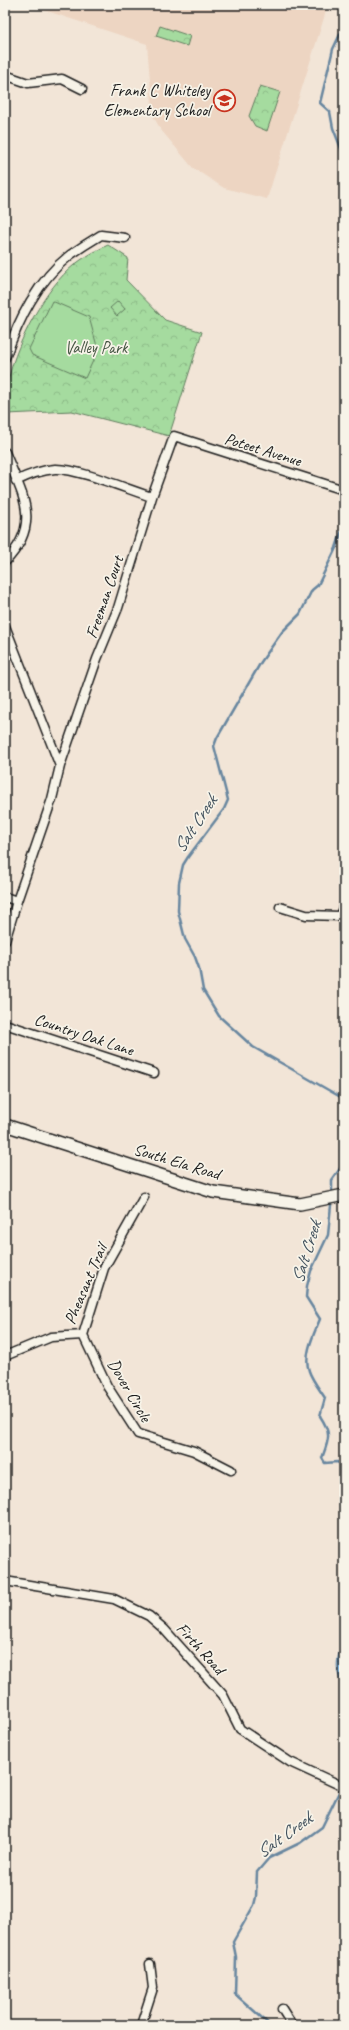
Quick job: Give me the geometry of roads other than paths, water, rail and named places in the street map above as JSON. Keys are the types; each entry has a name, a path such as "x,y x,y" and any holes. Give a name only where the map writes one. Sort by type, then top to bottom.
{"main road":[{"name":"South Ela Road","path":"5,1125 213,1192 300,1204 344,1195"}],"street":[{"path":"5,76 28,83 62,79 82,89"},
{"path":"5,358 15,330 37,290 70,256 101,235 125,238"},
{"name":"Poteet Avenue","path":"174,436 344,490"},
{"name":"Freeman Court","path":"5,942 17,901 52,799 60,766 97,659 118,608 152,497 174,436"},
{"path":"5,452 25,504 26,528 18,547 5,562"},
{"path":"16,480 54,469 69,470 152,497"},
{"path":"5,626 60,766"},
{"path":"5,897 17,901"},
{"path":"280,907 306,914 340,916 344,908"},
{"name":"Country Oak Lane","path":"5,1024 154,1073"},
{"name":"Pheasant Trail","path":"5,1356 51,1337 83,1336 104,1268 144,1197"},
{"name":"Dover Circle","path":"83,1336 107,1386 138,1434 194,1451 231,1470"},
{"name":"Firth Road","path":"5,1581 114,1599 149,1616 164,1630 223,1695 240,1729 290,1762 344,1787"},
{"path":"141,2025 153,1988 150,1964"},
{"path":"282,2009 292,2025"}],"water":[{"path":"343,1643 344,1688 339,1677 337,1666 337,1660"}],"waterway":[{"name":"Salt Creek","path":"344,26 333,49 320,103 330,112 333,128 344,156"},
{"name":"Salt Creek","path":"344,524 336,548 318,585 312,590 300,614 282,632 261,662 217,738 214,746 228,800 224,809 183,865 179,883 178,911 185,939 199,968 203,990 219,1016 253,1047 344,1099"},
{"name":"Salt Creek","path":"344,1144 341,1151 344,1159"},
{"name":"Salt Creek","path":"332,1190 332,1180 344,1163"},
{"name":"Salt Creek","path":"331,1205 328,1235 311,1271 307,1286 306,1297 320,1319 312,1338 307,1358 309,1371 312,1378 325,1398 320,1416 328,1432 328,1441 322,1458 325,1463 337,1462 344,1465"},
{"name":"Salt Creek","path":"270,2025 235,1994 236,1957 233,1942 254,1905 256,1897 257,1872 269,1858 300,1843 322,1827 339,1792"}],"place":[{"name":"Frank C Whiteley Elementary School","path":"225,100"}],"park label":[{"name":"Valley Park","path":"96,347"}]}
